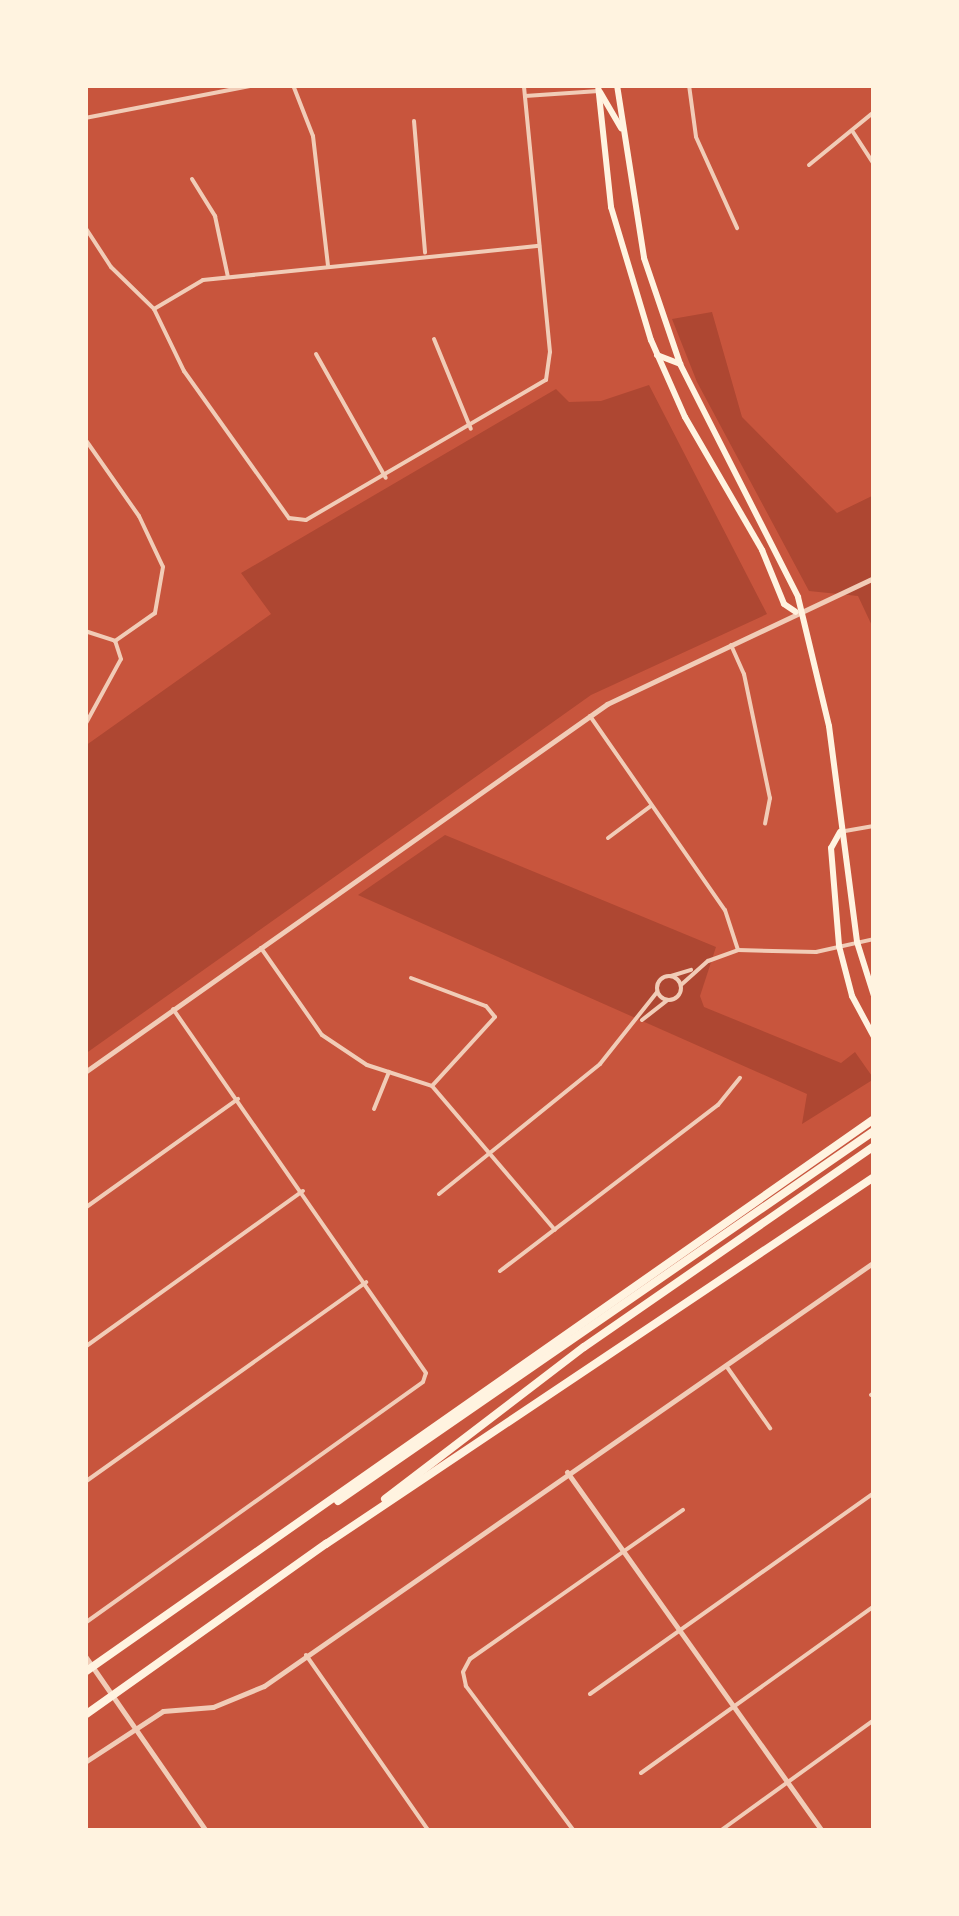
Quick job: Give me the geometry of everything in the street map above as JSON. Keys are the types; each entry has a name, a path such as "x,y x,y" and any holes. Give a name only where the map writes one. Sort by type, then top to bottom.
{"highway":[{"path":"85,1672 874,1120"},
{"path":"118,1648 874,1131"},
{"path":"326,1544 584,1348 874,1146"},
{"path":"86,1715 326,1544 874,1176"}],"main road":[{"path":"617,85 644,258 680,364 773,539 798,597 797,612 824,699 857,942 874,996"},
{"path":"598,88 623,132"},
{"path":"598,88 611,208 656,354 784,604 797,612"},
{"path":"656,354 680,364"},
{"path":"841,832 831,848 838,946 852,996 874,1036"}],"street":[{"path":"85,118 254,85"},
{"path":"293,85 313,136 328,266"},
{"path":"85,227 112,268 154,309 184,370 288,518 306,520 471,429 546,380 550,352 524,85"},
{"path":"617,85 628,85"},
{"path":"689,85 696,137 737,228"},
{"path":"525,96 598,88"},
{"path":"809,165 874,112"},
{"path":"414,121 425,253"},
{"path":"853,132 874,164"},
{"path":"192,179 215,216 228,278"},
{"path":"154,309 202,280 425,253 539,246"},
{"path":"434,338 471,429"},
{"path":"316,354 386,478"},
{"path":"85,438 138,516 165,576 151,620 115,641 85,631"},
{"path":"85,1072 590,716 797,612 874,578"},
{"path":"85,726 121,659 115,641"},
{"path":"731,645 744,674 770,798 765,824"},
{"path":"590,716 725,910 738,950"},
{"path":"608,838 651,806"},
{"path":"841,832 874,826"},
{"path":"638,1023 660,980 738,950 816,952 874,939"},
{"path":"261,948 322,1035 341,1052 432,1086 493,1151 554,1230"},
{"path":"439,1194 600,1064 638,1023 666,1000 676,999 681,985 696,969"},
{"path":"672,976 681,985"},
{"path":"412,978 486,1006 495,1017 432,1086"},
{"path":"657,992 666,1000"},
{"path":"85,1623 423,1382 422,1363 368,1281 173,1009"},
{"path":"374,1109 390,1072"},
{"path":"500,1271 718,1105 740,1078"},
{"path":"85,1208 238,1099"},
{"path":"85,1347 303,1192"},
{"path":"85,1762 162,1711 237,1700 874,1262"},
{"path":"85,1482 368,1281"},
{"path":"726,1367 770,1428"},
{"path":"567,1472 822,1831"},
{"path":"590,1694 872,1493"},
{"path":"574,1831 466,1686 470,1659 683,1510"},
{"path":"642,1773 874,1606"},
{"path":"306,1655 430,1831"},
{"path":"85,1656 206,1831"},
{"path":"720,1831 874,1720"},
{"path":"272,1831 290,1831"}],"shaded area":[{"path":"712,312 742,417 837,513 874,495 874,630 858,596 809,591 697,382 672,319"},
{"path":"649,385 767,614 591,695 85,1054 85,746 271,614 241,573 556,389 569,402 601,401"},
{"path":"445,835 716,947 700,996 704,1007 841,1063 855,1052 874,1079 802,1124 807,1094 358,895"}]}
